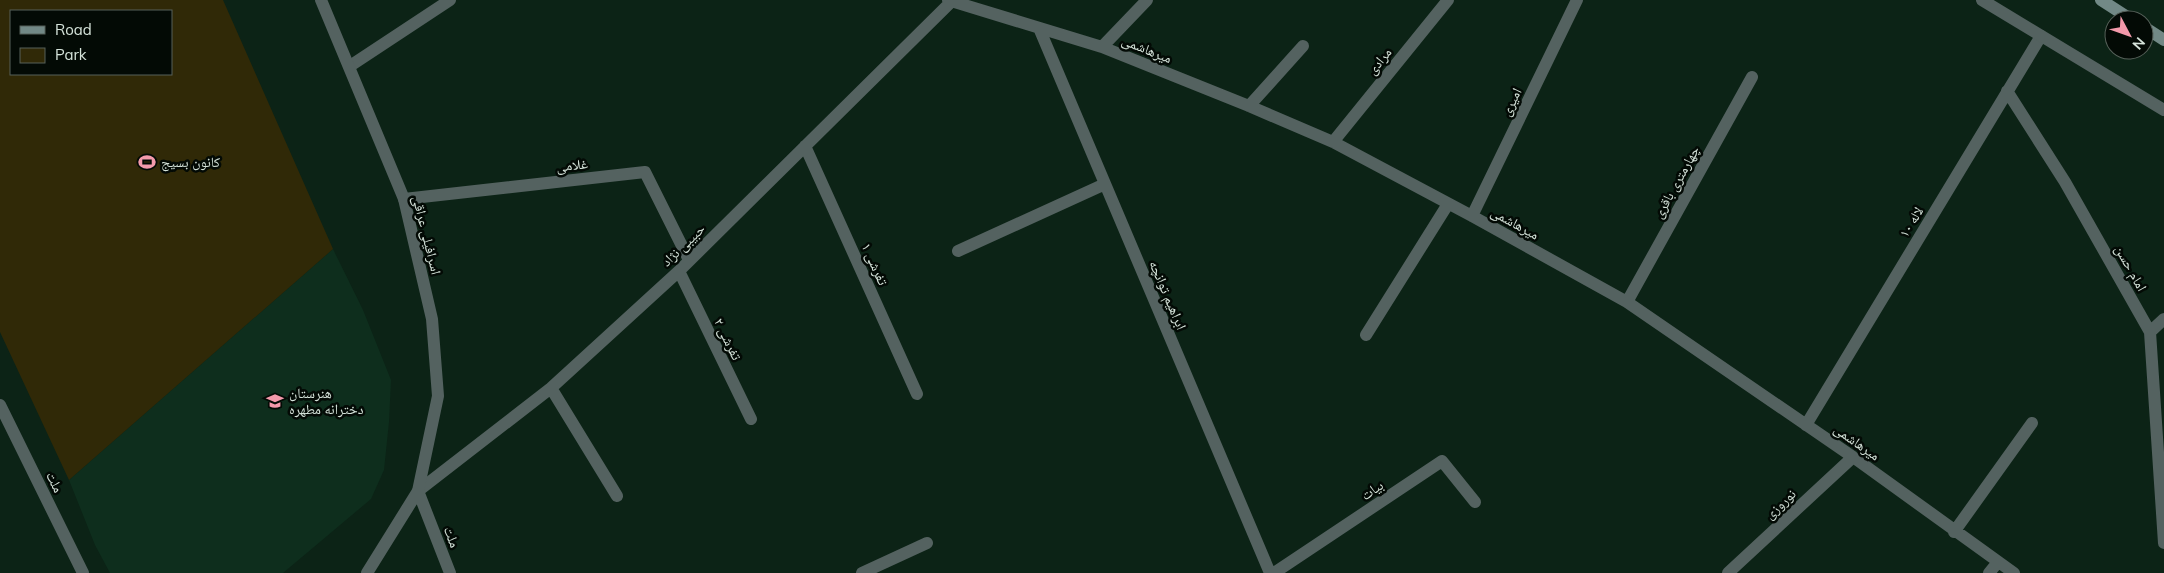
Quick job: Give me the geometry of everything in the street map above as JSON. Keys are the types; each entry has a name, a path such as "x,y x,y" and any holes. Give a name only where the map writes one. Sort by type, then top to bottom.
{"main road":[{"path":"2101,0 2116,10"}],"street":[{"name":"اسرافیلی عراقی","path":"321,0 404,199 432,319 438,396 418,491"},
{"path":"350,66 450,0"},
{"path":"1102,47 1147,0"},
{"name":"مرادی","path":"1333,142 1448,0"},
{"name":"امیری","path":"1472,216 1577,0"},
{"path":"1982,0 2164,110"},
{"name":"میرهاشمی","path":"951,1 1102,47 1249,106 1333,142 1472,216 1627,302 1806,424 1954,532 2014,573"},
{"name":"حبیبی نژاد","path":"418,491 551,388 679,271 951,1"},
{"name":"ابراهیم توانچه","path":"1039,28 1270,573"},
{"name":"لاله ۱۰","path":"1806,424 2041,36"},
{"path":"1249,106 1303,46"},
{"name":"چهارمتری باقری","path":"1627,302 1752,77"},
{"name":"امام حسن","path":"2008,91 2065,182 2150,332 2164,542"},
{"name":"تفرشی ۱","path":"805,146 917,394"},
{"name":"غلامی","path":"404,199 645,172 690,260"},
{"path":"958,251 1105,184"},
{"path":"1366,335 1448,204"},
{"name":"تفرشی ۲","path":"679,271 751,419"},
{"path":"2150,332 2164,319"},
{"path":"551,388 617,496"},
{"name":"ملت","path":"0,405 83,573"},
{"path":"1954,532 2032,423"},
{"name":"نوروزی","path":"1728,573 1853,457"},
{"name":"بیات","path":"1274,573 1442,461 1476,502"},
{"path":"367,573 418,491"},
{"name":"ملت","path":"418,491 450,573"},
{"path":"862,573 927,543"},
{"path":"1989,573 1998,562"}],"shaded area":[{"name":"هنرستان دخترانه مطهره","path":"333,249 363,310 391,380 384,470 371,499 283,573 110,573 95,545 69,480"}],"green space":[{"name":"کانون بسیج","path":"0,0 223,0 333,249 69,480 0,332"}],"place":[{"name":"کانون بسیج","path":"147,162"},
{"name":"هنرستان دخترانه مطهره","path":"275,401"}]}
